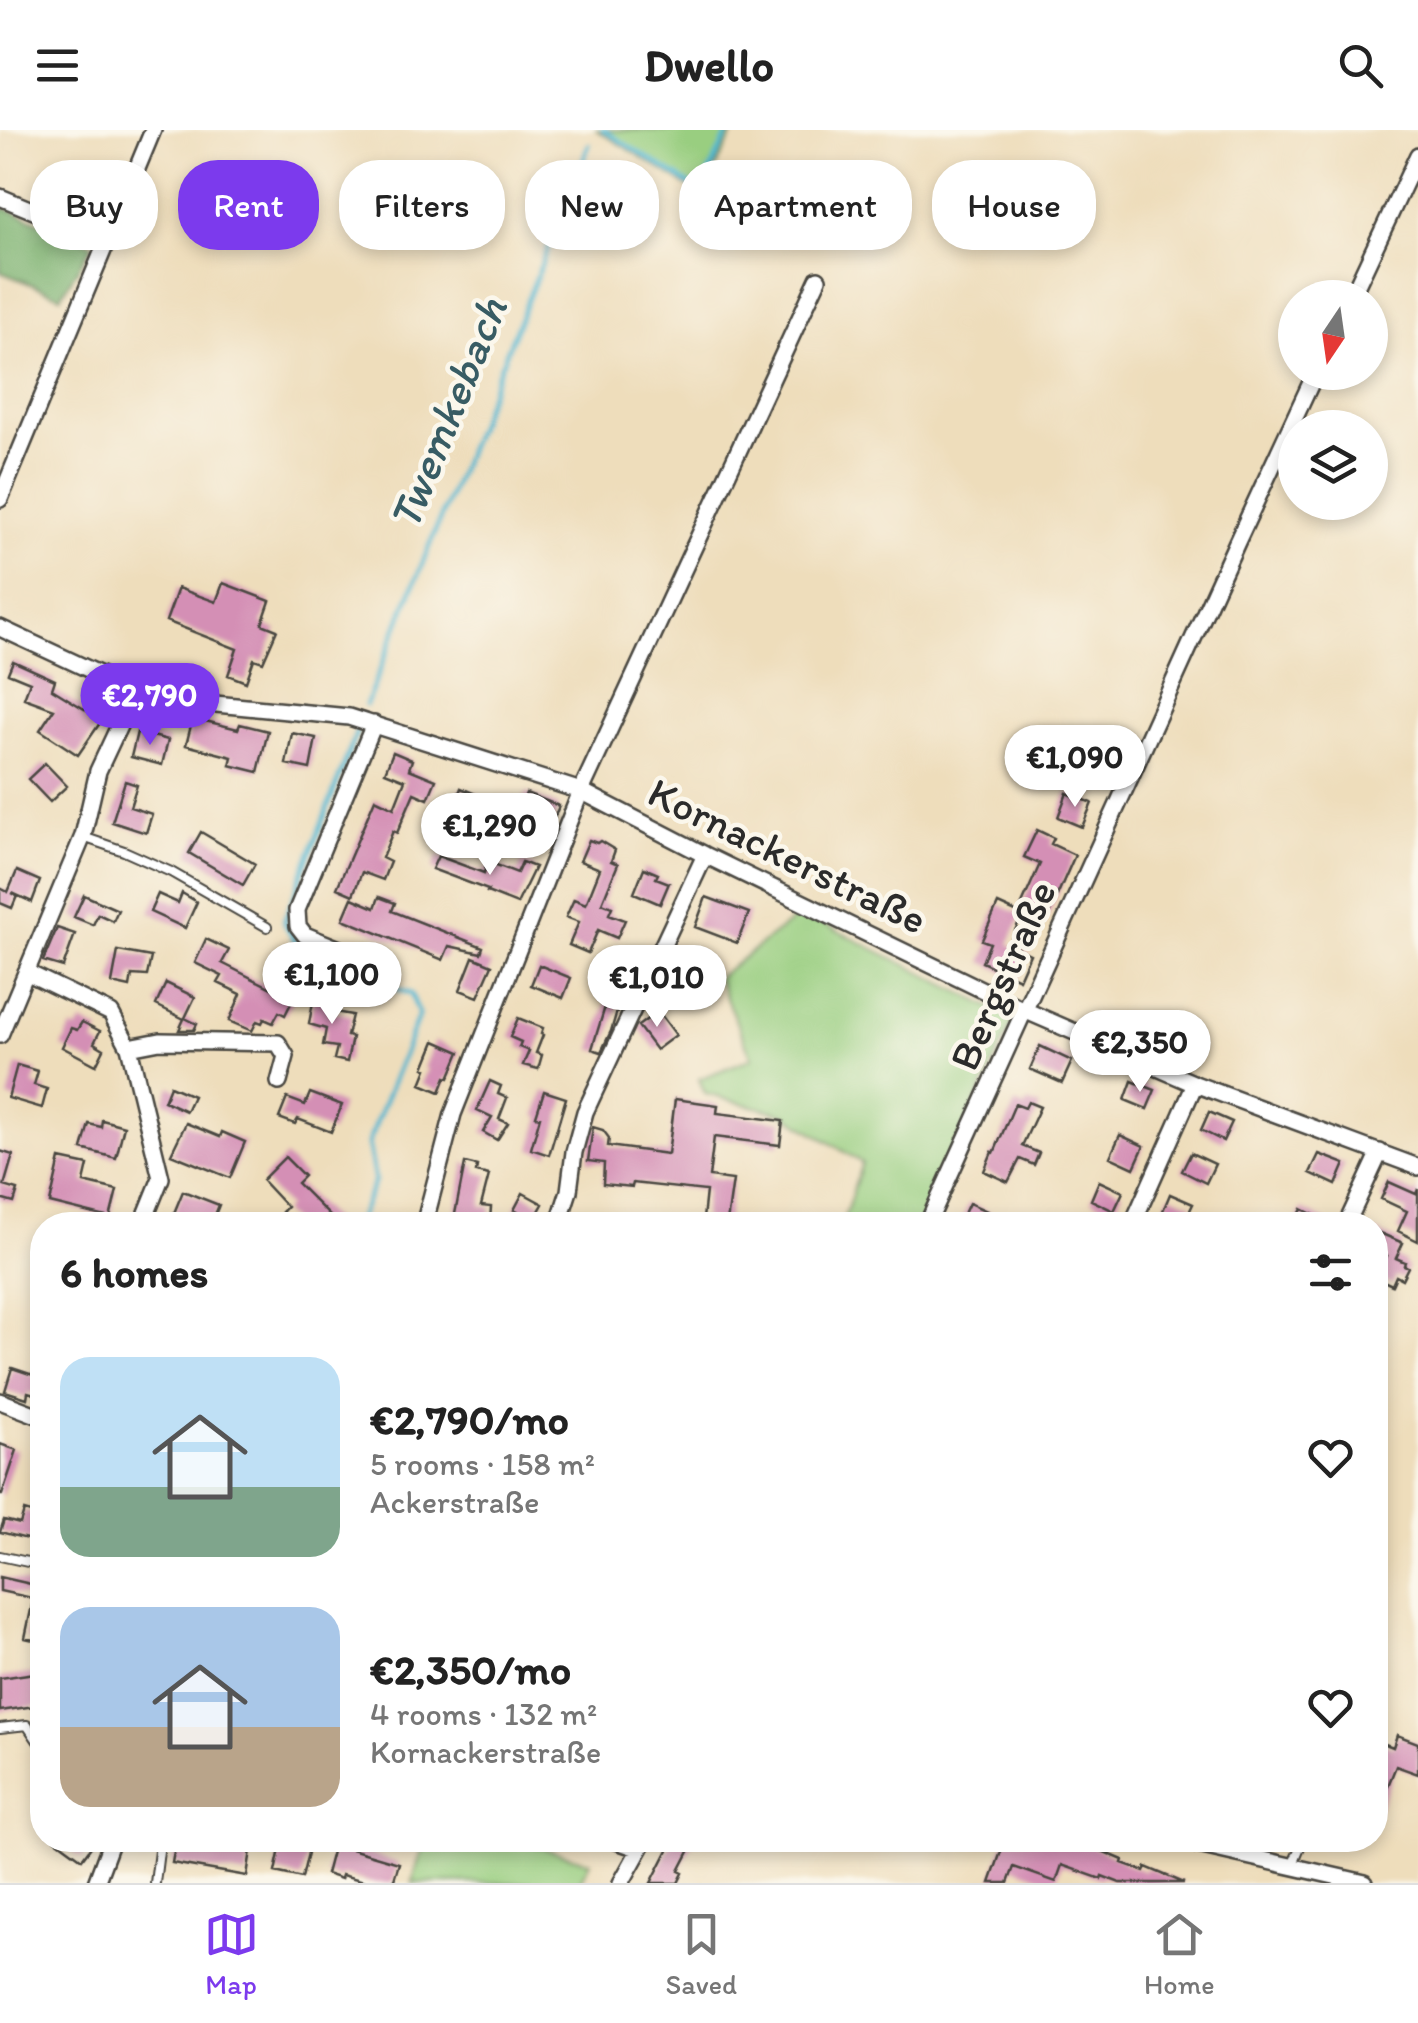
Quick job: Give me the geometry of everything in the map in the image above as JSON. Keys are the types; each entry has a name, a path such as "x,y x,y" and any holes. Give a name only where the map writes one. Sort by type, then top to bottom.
{"street":[{"path":"142,160 154,130"},
{"path":"1359,280 1418,156"},
{"path":"0,197 30,210"},
{"path":"0,499 105,250"},
{"path":"427,1212 453,1114 581,792 818,280"},
{"name":"Bergstraße","path":"933,1212 1308,390"},
{"name":"Kornackerstraße","path":"0,628 116,682 133,696 349,716 581,792 1024,1010 1195,1084 1418,1167"},
{"path":"0,1035 82,836 98,772 133,696"},
{"path":"359,957 304,935 298,926 297,910 374,724"},
{"path":"562,1212 584,1112 705,855"},
{"path":"26,972 111,1014 129,1047 161,1178 147,1212"},
{"path":"129,1047 160,1042 278,1043 286,1056 279,1082"},
{"path":"1138,1212 1195,1084"},
{"path":"1352,1212 1380,1152"},
{"path":"0,1402 30,1413"},
{"path":"96,1883 108,1852"},
{"path":"621,1883 638,1852"},
{"path":"1229,1852 1366,1883"},
{"path":"1282,1883 1290,1866"}],"lane":[{"path":"82,836 171,872 267,927"},
{"path":"0,1556 30,1561"},
{"path":"0,1728 28,1724 30,1727"},
{"path":"155,1883 157,1852"},
{"path":"1290,1866 1297,1852"}],"green space":[{"path":"597,130 735,130 720,160 679,160 679,181 659,168 659,160 645,160"},
{"path":"0,206 30,218 30,250 89,250 61,296 0,272"},
{"path":"802,913 1010,1017 1012,1023 926,1212 846,1212 862,1163 784,1114 705,1094 699,1079 752,1058 717,978"},
{"path":"421,1852 556,1852 590,1862 579,1883 412,1883"}],"building":[{"path":"223,583 270,601 262,624 277,630 263,662 254,659 246,682 228,675 237,649 166,621 178,588 216,602"},
{"path":"13,661 55,680 52,689 102,720 78,755 40,730 54,709 24,698 30,682 8,673"},
{"path":"193,718 238,729 240,724 268,731 258,772 230,765 232,757 186,745"},
{"path":"137,732 168,740 162,765 131,757"},
{"path":"292,733 316,738 310,769 286,764"},
{"path":"393,752 412,760 409,769 436,780 428,799 414,793 397,833 393,831 382,858 390,862 383,880 362,872 353,895 337,888 375,799 394,808 405,780 385,772"},
{"path":"45,763 67,786 50,802 28,779"},
{"path":"125,781 137,785 130,807 152,814 146,833 112,822"},
{"path":"461,788 502,805 493,829 451,813"},
{"path":"526,793 559,806 549,831 537,826 535,833 523,829 526,822 516,818"},
{"path":"1067,793 1092,803 1082,827 1058,817"},
{"path":"1037,830 1054,838 1051,844 1075,855 1044,925 1022,915 1009,944 1030,954 1019,979 982,962 990,943 982,940 998,904 1018,913 1040,864 1024,857"},
{"path":"201,832 255,864 243,885 189,853"},
{"path":"589,840 600,841 615,850 611,861 618,864 602,903 612,907 609,914 625,920 617,938 598,930 588,953 569,945 579,922 566,917 574,899 586,904 600,869 580,861"},
{"path":"438,856 484,873 486,866 492,868 494,864 517,873 522,862 535,867 517,904 432,869"},
{"path":"644,868 669,883 660,904 634,893"},
{"path":"17,871 40,881 32,902 12,893 17,896 12,908 0,903 0,888 8,892"},
{"path":"182,893 197,902 185,928 150,912 158,894 178,903"},
{"path":"84,895 118,910 113,921 98,914 93,925 74,917"},
{"path":"379,897 395,903 392,911 483,947 481,953 449,946 443,960 343,919 352,898 375,908"},
{"path":"706,897 749,913 737,943 695,927"},
{"path":"57,928 75,934 63,967 43,961"},
{"path":"206,939 229,950 222,963 293,999 285,1015 279,1012 273,1023 257,1021 252,1031 229,1021 241,994 218,983 222,976 195,963"},
{"path":"118,951 151,957 147,976 132,975 130,987 112,983"},
{"path":"473,957 492,965 478,997 460,990"},
{"path":"539,965 571,978 563,998 531,985"},
{"path":"665,968 687,978 675,1004 653,994"},
{"path":"616,971 635,979 624,1002 620,1001 601,1052 592,1049"},
{"path":"166,983 195,997 185,1018 197,1024 194,1030 179,1030 184,1019 156,1005"},
{"path":"314,996 331,999 329,1011 352,1015 347,1062 334,1059 337,1047 323,1045 326,1029 309,1024"},
{"path":"658,1011 676,1035 656,1050 638,1026"},
{"path":"518,1018 543,1028 536,1053 542,1055 538,1069 523,1065 529,1051 510,1037"},
{"path":"82,1022 100,1031 94,1043 104,1049 96,1065 62,1047 71,1028 77,1030"},
{"path":"435,1041 460,1052 440,1092 421,1084"},
{"path":"1040,1046 1072,1061 1062,1083 1030,1069"},
{"path":"17,1065 38,1071 34,1085 47,1089 42,1108 8,1098"},
{"path":"490,1081 501,1086 498,1094 507,1098 499,1119 508,1123 497,1140 483,1132 492,1117 477,1110"},
{"path":"1132,1081 1155,1090 1147,1109 1125,1100"},
{"path":"170,1086 193,1096 186,1111 164,1101"},
{"path":"544,1091 566,1098 549,1155 531,1149"},
{"path":"310,1093 342,1105 331,1132 298,1119 295,1124 279,1118 287,1098 305,1105"},
{"path":"675,1099 718,1105 717,1113 783,1121 780,1145 714,1137 709,1177 733,1180 728,1212 704,1212 706,1191 633,1183 632,1187 603,1184 604,1163 588,1161 593,1127 603,1130 609,1138 608,1146 668,1154"},
{"path":"1028,1102 1040,1107 1022,1146 1039,1153 1034,1165 1020,1159 1008,1182 984,1171 1015,1104 1025,1108"},
{"path":"1209,1112 1232,1122 1223,1141 1201,1130"},
{"path":"102,1120 124,1126 116,1158 82,1149 89,1124 101,1127"},
{"path":"186,1123 245,1142 230,1178 171,1154"},
{"path":"1120,1135 1144,1146 1134,1168 1110,1157"},
{"path":"0,1151 13,1155 4,1186 18,1190 14,1203 0,1199"},
{"path":"1191,1153 1215,1164 1206,1183 1182,1171"},
{"path":"1319,1154 1345,1164 1336,1185 1310,1173"},
{"path":"285,1157 304,1176 297,1183 326,1212 282,1212 287,1207 262,1180"},
{"path":"60,1159 88,1165 84,1182 117,1190 112,1212 86,1212 50,1203"},
{"path":"465,1163 477,1166 476,1172 489,1175 481,1206 491,1207 491,1212 455,1212"},
{"path":"1099,1181 1123,1192 1114,1211 1091,1200"},
{"path":"1389,1182 1416,1194 1418,1189 1418,1241 1398,1231 1407,1211 1381,1199"},
{"path":"183,1191 219,1205 216,1212 174,1212"},
{"path":"523,1193 543,1204 538,1212 514,1210"},
{"path":"1170,1194 1193,1204 1189,1212 1162,1212"},
{"path":"969,1203 988,1212 965,1212"},
{"path":"1388,1237 1403,1243 1396,1258 1408,1267 1402,1279 1396,1276 1392,1285 1388,1283"},
{"path":"12,1368 30,1374 27,1398 5,1391"},
{"path":"0,1444 17,1450 2,1495 0,1495"},
{"path":"24,1511 30,1513 30,1540 0,1532 4,1520 20,1524"},
{"path":"0,1577 30,1584 30,1598 0,1591"},
{"path":"30,1674 30,1707 0,1711 0,1678"},
{"path":"1397,1735 1418,1743 1418,1774 1396,1766 1388,1786 1388,1745 1393,1747"},
{"path":"174,1852 251,1852 247,1876 172,1863"},
{"path":"279,1852 308,1852 302,1878 275,1872"},
{"path":"332,1852 361,1852 399,1863 393,1883 326,1874"},
{"path":"667,1852 689,1852 679,1871 683,1873 678,1883 651,1883"},
{"path":"1001,1852 1104,1852 1123,1860 1122,1863 1144,1871 1146,1867 1184,1883 1120,1883 1062,1865 1056,1882 1014,1867 1008,1883 990,1883"}],"waterway":[{"name":"Twemkebach","path":"603,130 700,191 730,130"},
{"name":"Twemkebach","path":"366,705 589,145"},
{"name":"Twemkebach","path":"357,731 284,922 303,954 411,994 419,1015 368,1143 375,1181 362,1212"}]}
